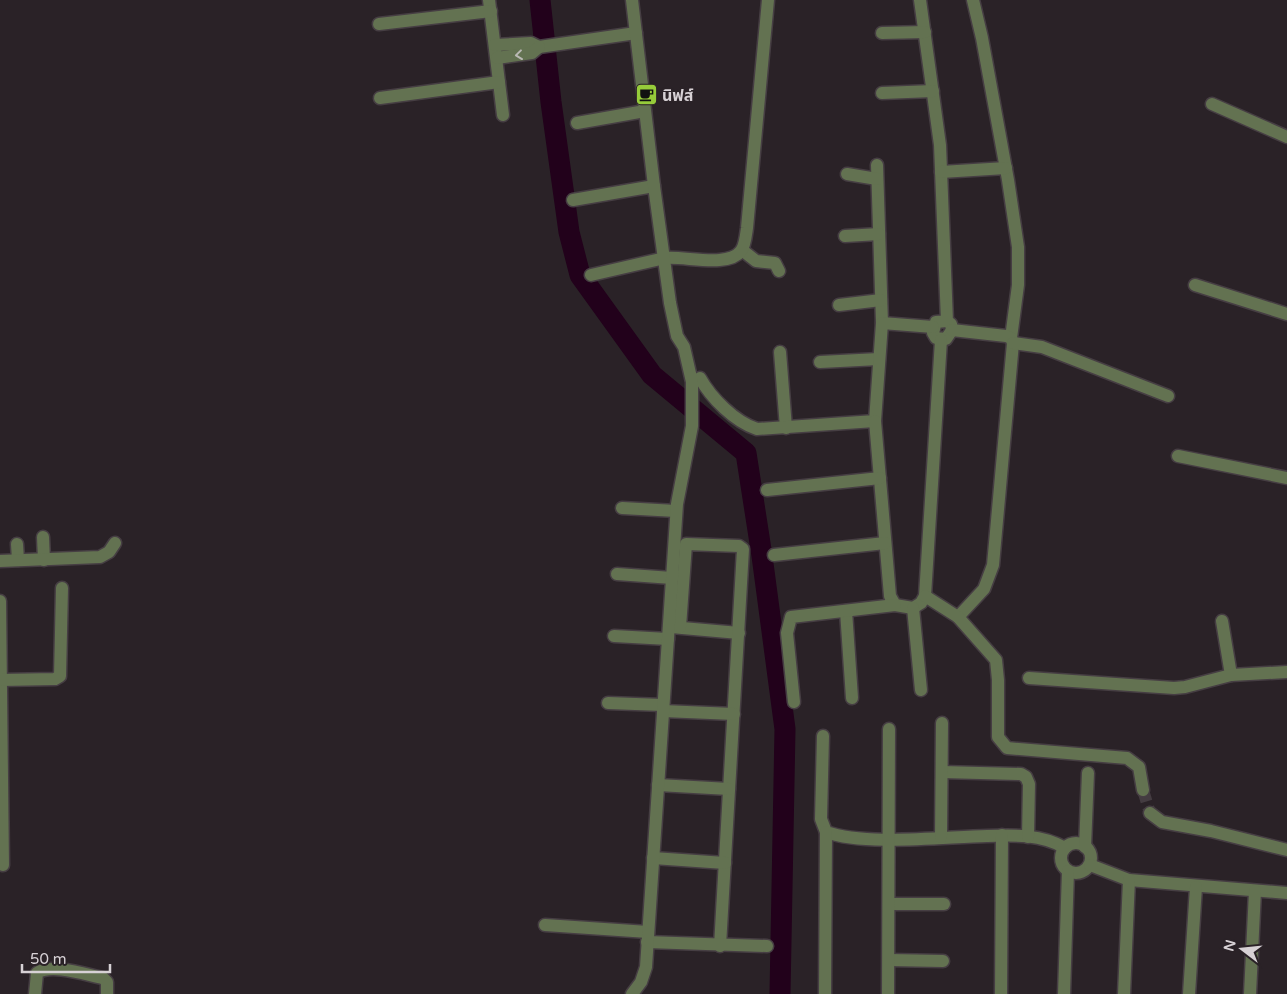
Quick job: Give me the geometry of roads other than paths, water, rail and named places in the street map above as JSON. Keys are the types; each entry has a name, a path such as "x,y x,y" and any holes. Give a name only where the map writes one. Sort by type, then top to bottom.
{"street":[{"path":"632,0 654,186 677,336 684,347 696,380 692,426 676,511 672,578 672,631"},
{"path":"591,275 678,256 722,260 734,257 742,250 747,228 768,0"},
{"path":"920,0 933,91 941,172 949,325 946,339 936,338 933,327 936,322 949,325 1012,340 1042,347 1168,396"},
{"path":"958,617 984,589 993,565 1018,285 1018,247 1006,168 982,38 973,0"},
{"path":"379,24 490,5 503,115"},
{"path":"882,33 924,32"},
{"path":"496,52 532,53 539,47 636,33"},
{"path":"380,98 499,82"},
{"path":"882,93 933,91"},
{"path":"1212,104 1287,137"},
{"path":"576,123 645,111"},
{"path":"941,172 1006,168"},
{"path":"847,174 877,172 882,323 875,421 890,596 895,605"},
{"path":"573,200 654,186"},
{"path":"845,236 879,234"},
{"path":"742,250 756,261 775,263 779,271"},
{"path":"1195,285 1287,314"},
{"path":"839,305 881,300"},
{"path":"882,323 933,327"},
{"path":"794,702 787,633 791,617 895,605 913,608 921,604 925,596 941,340"},
{"path":"780,352 786,428"},
{"path":"820,362 879,359"},
{"path":"696,380 748,426 757,429 875,421"},
{"path":"1178,456 1287,478"},
{"path":"767,490 880,478"},
{"path":"622,508 676,511"},
{"path":"43,537 44,560"},
{"path":"0,561 105,556 115,543"},
{"path":"774,556 886,543"},
{"path":"17,544 18,560"},
{"path":"632,994 641,982 646,967 663,708 672,631 686,544 739,546 743,549 720,946"},
{"path":"617,574 672,578"},
{"path":"1,680 55,679 60,676 62,588"},
{"path":"925,596 958,617 996,660 998,737 1007,748 1127,758 1139,767 1143,790"},
{"path":"0,600 3,865"},
{"path":"913,608 921,690"},
{"path":"846,611 852,698"},
{"path":"1222,621 1231,675"},
{"path":"614,636 672,631 739,633"},
{"path":"1029,678 1174,688 1231,675 1287,672"},
{"path":"608,703 734,714"},
{"path":"941,837 942,723"},
{"path":"888,729 888,994"},
{"path":"823,736 821,819 826,832 824,994"},
{"path":"942,772 1021,774 1026,777 1029,784 1028,837"},
{"path":"1085,846 1072,843 1065,848 1061,856 1062,864 1068,871 1076,873 1084,871 1090,865 1091,856 1085,846 1088,773"},
{"path":"658,785 730,789"},
{"path":"1150,812 1162,822 1211,831 1287,850"},
{"path":"826,832 840,837 889,839 1002,835 1043,838 1065,848"},
{"path":"1001,994 1002,835"},
{"path":"653,858 725,864"},
{"path":"1090,865 1129,880 1287,893"},
{"path":"1064,994 1068,871"},
{"path":"1124,994 1129,880"},
{"path":"1189,994 1196,887"},
{"path":"1250,994 1254,891"},
{"path":"889,904 944,904"},
{"path":"545,925 720,946 766,946"},
{"path":"888,960 942,960"},
{"path":"35,994 37,973 41,970 54,969 103,978 107,982 108,994"}],"waterway":[{"path":"540,0 551,102 569,232 580,275 652,375 746,453 785,729 780,994"}],"tunnel":[{"path":"1143,790 1150,813"}],"place":[{"name":"นิฟส์","path":"646,95"}]}
